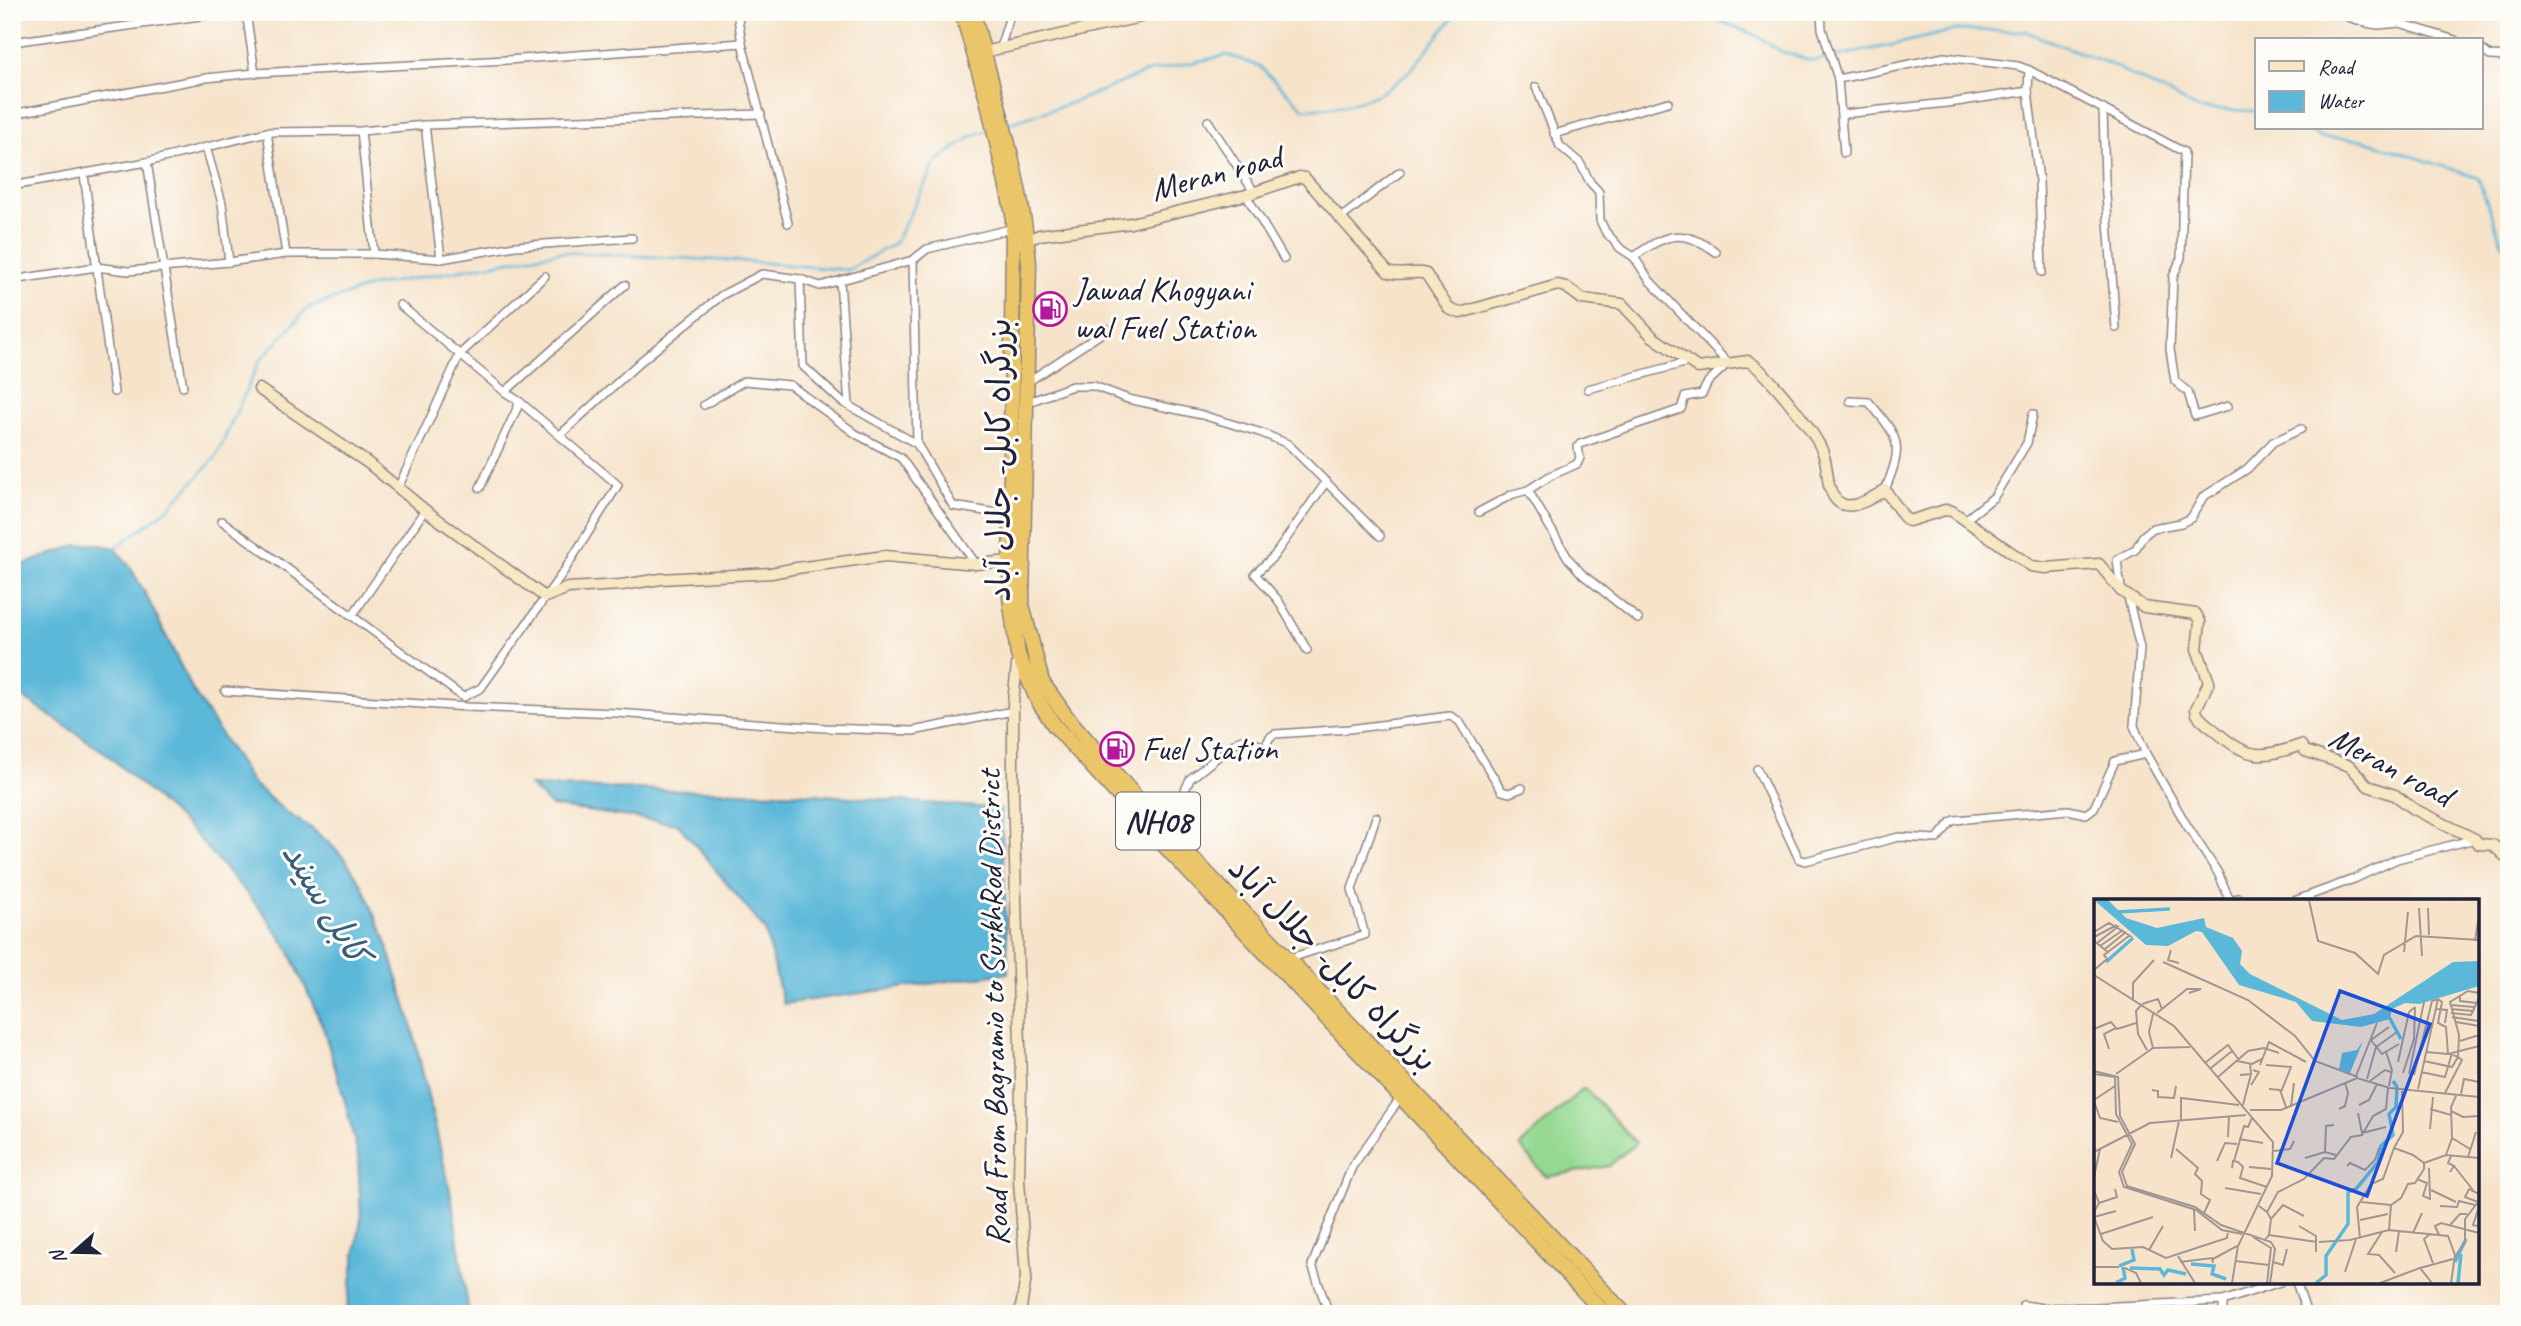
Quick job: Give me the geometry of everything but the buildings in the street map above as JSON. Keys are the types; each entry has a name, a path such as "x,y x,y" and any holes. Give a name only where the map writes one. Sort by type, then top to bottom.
{"highway":[{"name":"بزرگراه کابل- جلال آباد","path":"961,12 992,97 1014,189 1021,243 1027,383 1016,401 1023,605 1042,682 1108,774 1505,1199 1605,1314"},
{"name":"بزرگراه کابل- جلال آباد","path":"973,12 978,53"},
{"name":"بزرگراه کابل- جلال آباد","path":"1014,189 1014,228 1021,243 1010,598 1018,655 1037,699 1054,725 1167,830 1290,958 1308,988"},
{"name":"بزرگراه کابل- جلال آباد","path":"1505,1199 1625,1314"}],"street":[{"path":"12,42 229,12"},
{"path":"246,12 255,73"},
{"path":"737,12 742,43 788,223"},
{"path":"1000,48 1009,19 1008,12"},
{"path":"978,53 1163,12"},
{"path":"1821,12 1822,29 1839,79 1844,153"},
{"path":"2343,12 2348,17 2366,23 2400,23 2449,38"},
{"path":"12,114 206,78 255,73 507,60 742,43"},
{"path":"2482,50 2490,56 2509,57"},
{"path":"1839,79 1944,57 2018,66 2184,152 2181,258 2173,277 2170,349 2175,381 2188,393 2195,416 2228,405"},
{"path":"2029,70 2028,91 2039,181 2042,272"},
{"path":"1536,88 1560,146 1580,163 1599,192 1600,220 1605,231 1620,248 1634,257 1650,281 1728,363"},
{"path":"1843,114 1956,103 2028,91"},
{"path":"1554,134 1668,102"},
{"path":"2103,109 2105,181 2116,328"},
{"path":"12,186 147,162 267,132 360,131 425,125 761,114"},
{"path":"1208,121 1284,259"},
{"path":"425,125 441,259"},
{"path":"360,131 374,254"},
{"path":"267,132 286,254"},
{"path":"206,147 222,203 229,262"},
{"path":"147,162 183,387"},
{"path":"1341,218 1400,172"},
{"path":"84,175 114,392"},
{"name":"Meran road","path":"1021,243 1039,235 1131,223 1250,194 1300,177 1306,178 1388,272 1399,275 1421,272 1426,274 1449,309 1454,312 1460,313 1562,285 1583,299 1622,304 1653,337 1684,356 1688,362"},
{"path":"560,435 641,361 722,295 762,274 800,279 820,286 913,260 927,249 1014,228"},
{"path":"1634,257 1653,243 1675,235 1707,245 1716,252"},
{"path":"12,280 96,267 128,271 163,269 286,254 374,254 441,259 515,246 632,238"},
{"path":"913,260 917,444 953,506 1011,515"},
{"path":"398,488 460,355 545,276"},
{"path":"800,279 803,366 849,405 917,444"},
{"path":"840,281 849,405"},
{"path":"505,391 625,285"},
{"path":"222,521 463,697 481,688 545,597 618,485 400,305"},
{"path":"1027,383 1108,330"},
{"path":"1588,389 1688,362 1704,369 1748,361 1756,365 1784,395 1823,451 1834,497 1855,507 1885,490 1896,463 1896,440 1892,430 1869,402 1850,401"},
{"path":"1479,512 1577,464 1580,444 1681,409 1685,397 1702,394 1708,382 1728,363"},
{"path":"704,405 744,381 790,386 856,434 901,458 976,564"},
{"path":"1016,401 1072,386 1094,386 1128,399 1202,415 1271,436 1288,443 1380,536"},
{"path":"259,389 368,463 425,510 545,597"},
{"path":"480,488 520,402"},
{"path":"1965,520 1994,496 2027,443 2033,414"},
{"path":"2230,899 2218,873 2146,754 2134,726 2140,648 2117,563 2119,558 2135,550 2143,536 2153,528 2181,523 2191,518 2203,497 2247,469 2273,442 2301,429"},
{"path":"1307,650 1278,600 1255,574 1274,556 1326,482"},
{"path":"1528,490 1568,558 1582,574 1637,619"},
{"name":"Meran road","path":"1885,490 1909,521 1945,510 1952,511 2031,566 2045,568 2099,564 2124,593 2144,607 2196,614 2199,618 2197,649 2209,682 2196,709 2197,714 2234,747 2254,755 2271,755 2301,745 2305,751 2350,766 2368,786 2395,795 2414,809 2475,839 2479,844 2493,845 2509,860"},
{"path":"352,616 425,510"},
{"path":"545,597 568,588 621,585 661,579 771,573 885,556 976,564 1010,561"},
{"name":"Road From Bagramio to SurkhRod District","path":"1018,655 1013,706 1021,1083 1019,1180 1026,1277 1020,1314"},
{"path":"225,691 468,707 616,713 825,728 913,731 1037,699"},
{"path":"1167,830 1190,779 1239,740 1265,747 1270,737 1276,734 1349,729 1450,716 1459,722 1502,791 1509,793 1522,788"},
{"path":"1757,769 1799,859 1805,861 1899,837 1937,839 1955,820 2068,810 2086,814 2094,808 2115,761 2146,754"},
{"path":"1290,958 1365,935 1352,889 1376,817"},
{"path":"2299,899 2354,879 2397,859 2475,839"},
{"path":"1329,1314 1312,1265 1352,1167 1411,1100"},
{"path":"2023,1305 2095,1310 2223,1301 2274,1284"},
{"path":"2297,1284 2307,1314"},
{"path":"2223,1301 2223,1314"}],"green space":[{"path":"1582,1089 1587,1090 1636,1143 1609,1166 1546,1177 1520,1146"}],"water":[{"name":"کابل سيند","path":"95,544 115,548 130,567 193,691 252,783 287,813 328,842 345,859 362,885 385,938 410,1018 451,1195 469,1314 346,1314 361,1219 358,1156 323,1027 289,950 264,913 193,832 107,754 12,690 12,569 77,545"},
{"path":"530,786 813,794 1001,809 1008,973 783,1004 765,930 678,824 551,806"}],"waterway":[{"path":"1007,124 1074,102 1147,72 1228,55 1259,66 1304,109 1350,104 1376,95 1401,78 1459,12"},
{"path":"1697,12 1755,35 1782,52 1813,61 1956,30 2024,31 2110,64 2198,109 2255,111"},
{"path":"2308,130 2319,137 2364,140 2478,178 2502,243 2509,247"},
{"path":"115,548 168,509 216,457 259,362 308,308 372,286 559,252 755,262 848,270 895,243 936,162 972,136 987,131"}],"place":[{"name":"Jawad Khogyani wal Fuel Station","path":"1050,309"},
{"name":"Fuel Station","path":"1117,749"}]}
